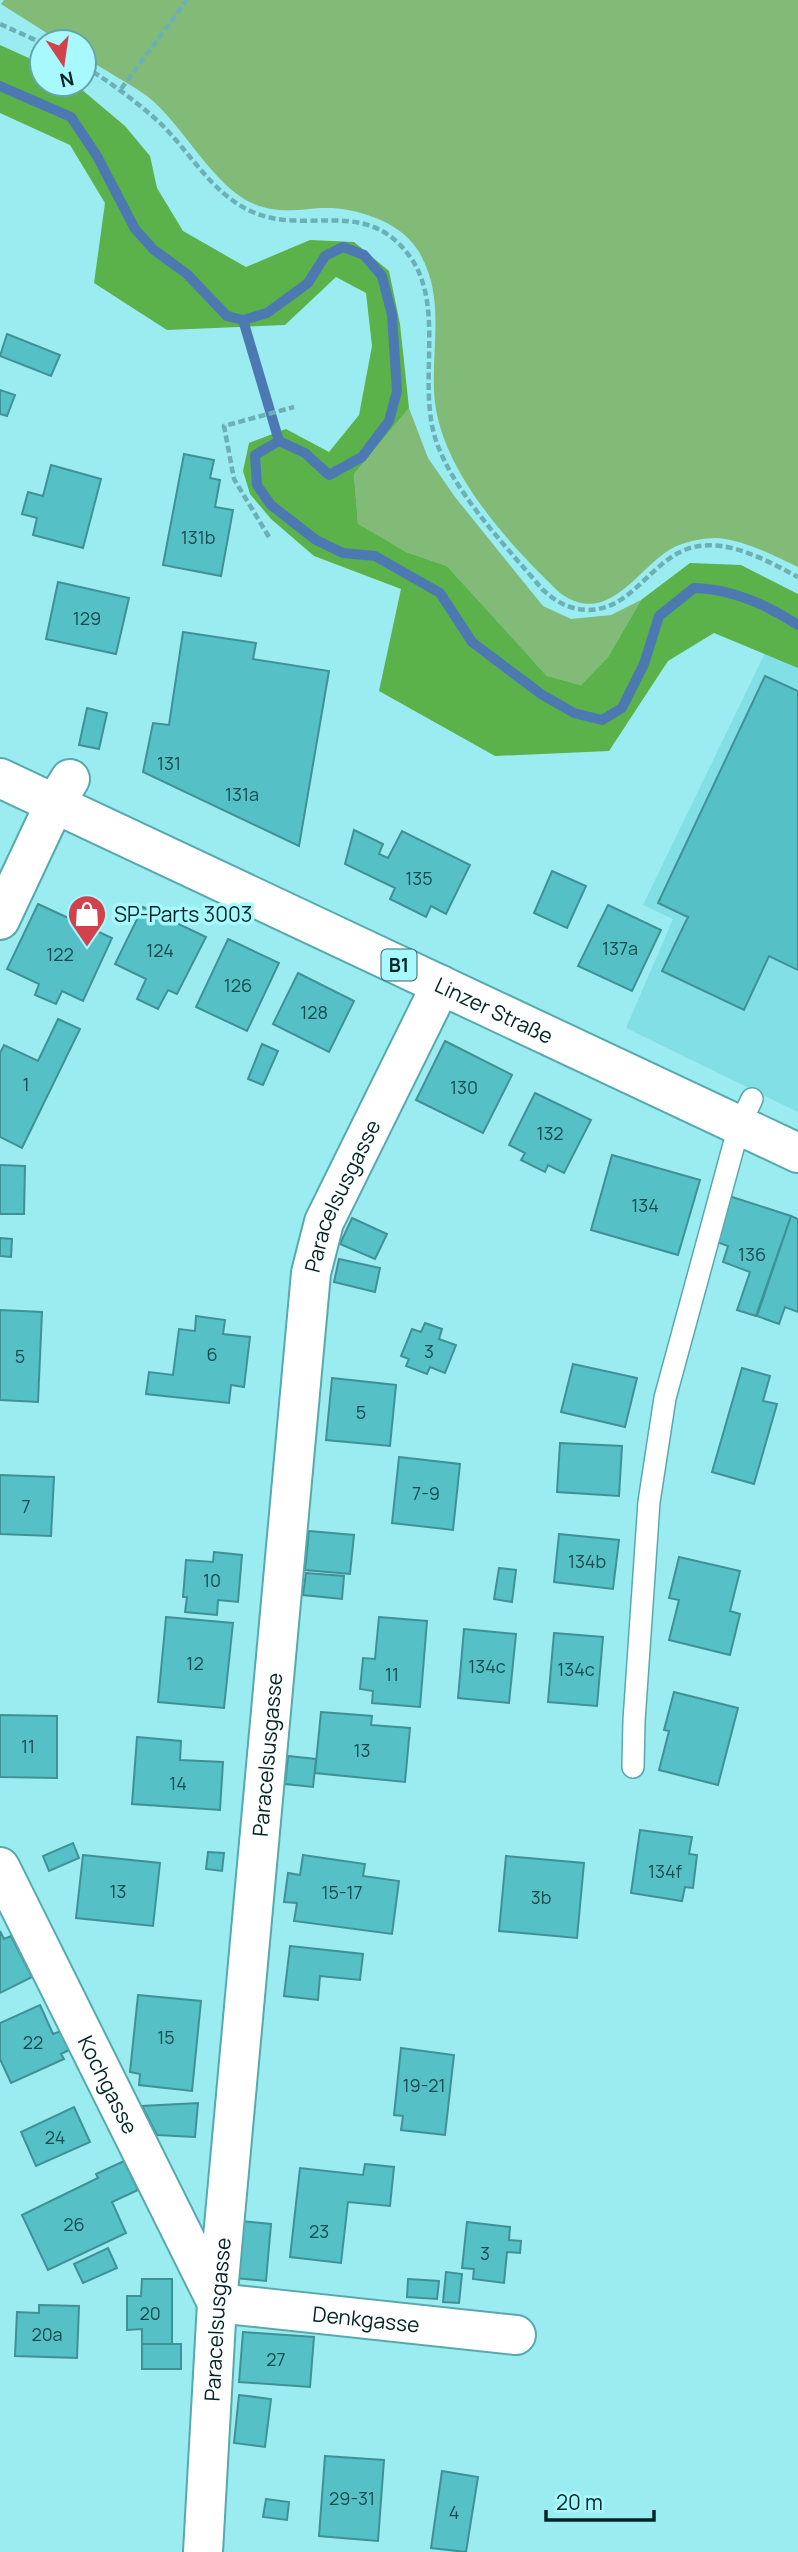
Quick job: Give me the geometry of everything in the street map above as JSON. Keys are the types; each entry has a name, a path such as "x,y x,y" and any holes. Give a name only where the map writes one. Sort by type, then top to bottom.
{"street":[{"name":"Linzer Straße","path":"0,778 62,792 441,985 746,1113 798,1153"},
{"path":"0,920 62,792"},
{"name":"Paracelsusgasse","path":"203,2552 217,2303 311,1273 324,1222 441,985"},
{"name":"Kochgasse","path":"0,1867 217,2303"},
{"name":"Denkgasse","path":"217,2303 516,2334"}],"lane":[{"path":"633,1767 649,1502 665,1398 746,1113"}],"path":[{"path":"121,89 187,0"},
{"path":"0,24 28,37"},
{"path":"98,75 121,89 161,124 214,184 245,208 274,218 343,219 381,230 399,243 412,259 426,292 429,409 439,447 448,468 542,589 555,601 582,610 609,607 623,600 673,557 689,549 706,546 747,552 798,577"},
{"path":"270,537 234,479 224,426 294,407"}],"shaded area":[{"path":"765,653 798,668 798,1112 626,1028 673,919 643,905"}],"green space":[{"path":"4,0 798,0 798,567 737,542 705,539 669,550 606,600 592,604 577,602 560,593 498,527 461,475 448,448 438,419 434,391 435,303 427,269 412,242 393,226 369,215 332,208 275,210 239,196 212,170 160,108 147,96 98,66 98,28 39,28 1,4"},
{"path":"0,45 28,58 28,98 92,98 125,126 150,156 157,188 183,231 246,267 310,240 354,242 389,271 400,324 409,408 354,474 358,524 406,552 447,566 547,676 581,685 608,657 641,600 690,563 741,565 798,594 798,668 714,633 668,661 609,751 495,756 379,691 401,589 314,556 271,519 250,494 243,471 249,443 286,429 329,452 359,415 372,346 366,293 336,277 285,325 167,330 94,283 105,203 70,145 0,113"},
{"path":"409,408 428,458 455,497 543,606 571,619 611,615 641,600 608,657 581,685 547,676 447,566 406,552 358,525 354,474"}],"building":[{"path":"7,334 60,355 51,376 0,356"},
{"path":"0,390 15,395 7,416 0,414"},
{"path":"184,454 214,460 210,478 220,480 215,507 233,510 221,576 163,565"},
{"path":"51,465 101,479 83,548 33,535 37,518 22,514 28,492 43,496"},
{"path":"58,582 129,598 116,654 46,639"},
{"path":"183,632 256,643 253,659 329,671 299,846 143,772 153,723 169,725"},
{"path":"765,676 798,691 798,970 769,956 744,1010 662,971 688,917 658,903"},
{"path":"87,708 107,713 99,749 79,745"},
{"path":"354,830 383,844 379,854 388,858 402,831 470,865 446,914 431,906 426,917 390,899 395,888 345,864"},
{"path":"552,871 586,886 567,928 534,913"},
{"path":"38,904 112,938 83,1001 62,991 56,1004 35,995 39,984 7,969"},
{"path":"608,905 661,930 632,991 578,966"},
{"path":"143,907 206,937 177,994 168,990 158,1009 137,999 146,979 115,964"},
{"path":"228,939 279,963 247,1031 196,1007"},
{"path":"298,973 354,1001 329,1052 273,1024"},
{"path":"58,1019 80,1029 22,1148 0,1137 0,1053 4,1045 38,1061"},
{"path":"445,1041 512,1075 483,1133 416,1100"},
{"path":"262,1044 278,1051 263,1085 248,1079"},
{"path":"535,1093 591,1120 564,1173 548,1165 545,1172 521,1160 525,1153 509,1145"},
{"path":"612,1155 700,1180 678,1255 591,1230"},
{"path":"0,1165 25,1166 24,1214 0,1214"},
{"path":"729,1196 791,1216 756,1316 737,1310 750,1272 723,1262 728,1246 714,1241"},
{"path":"791,1216 798,1219 798,1312 785,1307 779,1324 757,1316"},
{"path":"352,1218 387,1234 375,1259 340,1244"},
{"path":"0,1238 12,1239 11,1257 0,1256"},
{"path":"339,1259 380,1268 375,1292 334,1282"},
{"path":"0,1310 42,1312 38,1402 0,1400"},
{"path":"196,1316 225,1320 223,1334 250,1337 244,1387 231,1385 229,1403 146,1394 149,1372 173,1375 179,1329 195,1331"},
{"path":"425,1323 442,1329 439,1339 456,1345 445,1373 430,1367 427,1374 406,1366 409,1359 401,1356 412,1329 421,1332"},
{"path":"573,1364 637,1378 625,1427 561,1412"},
{"path":"742,1368 770,1376 763,1401 777,1404 754,1484 712,1472"},
{"path":"332,1378 396,1385 390,1446 326,1440"},
{"path":"560,1443 622,1446 619,1496 557,1492"},
{"path":"399,1457 460,1464 453,1530 392,1523"},
{"path":"0,1475 54,1477 51,1536 0,1534"},
{"path":"309,1531 354,1535 350,1574 305,1570"},
{"path":"559,1534 619,1540 613,1589 554,1582"},
{"path":"214,1552 242,1555 238,1602 218,1600 217,1615 185,1612 187,1597 183,1597 186,1560 213,1562"},
{"path":"679,1557 740,1571 730,1611 740,1614 730,1655 669,1640 679,1600 669,1598"},
{"path":"499,1568 516,1570 512,1602 494,1599"},
{"path":"306,1573 344,1576 342,1599 303,1595"},
{"path":"166,1617 233,1623 224,1708 158,1702"},
{"path":"379,1617 427,1621 420,1707 372,1703 373,1691 360,1689 363,1658 375,1659"},
{"path":"464,1629 516,1634 509,1703 458,1698"},
{"path":"554,1633 603,1637 597,1706 548,1702"},
{"path":"674,1692 738,1708 718,1785 659,1770 669,1731 664,1730"},
{"path":"321,1712 372,1716 371,1725 410,1728 405,1782 315,1773"},
{"path":"0,1715 57,1716 57,1778 0,1777"},
{"path":"137,1737 181,1741 180,1760 223,1762 220,1810 132,1804"},
{"path":"288,1756 316,1759 313,1787 285,1784"},
{"path":"640,1830 692,1837 689,1854 697,1855 693,1888 685,1887 682,1901 631,1893"},
{"path":"73,1843 79,1858 49,1871 43,1856"},
{"path":"208,1852 224,1853 222,1871 206,1869"},
{"path":"83,1855 160,1863 153,1926 76,1918"},
{"path":"303,1855 365,1864 363,1876 399,1881 392,1934 294,1921 297,1903 284,1902 288,1873 300,1875"},
{"path":"506,1856 584,1863 577,1938 499,1931"},
{"path":"0,1931 4,1939 11,1936 32,1977 0,1993"},
{"path":"290,1946 363,1954 360,1980 320,1976 318,2000 284,1996"},
{"path":"138,1995 201,2001 192,2091 139,2085 140,2074 130,2072"},
{"path":"40,2005 53,2034 61,2031 69,2050 61,2054 64,2059 11,2083 0,2059 0,2023"},
{"path":"401,2048 454,2055 445,2135 401,2130 403,2116 394,2115"},
{"path":"198,2103 195,2137 157,2135 142,2106"},
{"path":"74,2107 90,2142 36,2166 21,2132"},
{"path":"124,2161 138,2190 112,2202 126,2233 48,2270 22,2215 98,2178 96,2174"},
{"path":"365,2164 394,2167 390,2206 348,2202 341,2263 290,2257 300,2168 363,2175"},
{"path":"241,2221 271,2224 266,2281 235,2278"},
{"path":"467,2222 510,2227 509,2240 521,2241 520,2253 507,2252 504,2283 473,2279 474,2269 462,2268"},
{"path":"108,2248 117,2268 83,2283 74,2264"},
{"path":"446,2272 462,2274 459,2303 443,2302"},
{"path":"142,2279 172,2279 172,2344 142,2344 142,2329 127,2330 127,2296 141,2296"},
{"path":"408,2279 439,2281 437,2299 407,2297"},
{"path":"39,2305 79,2306 77,2358 15,2356 17,2312 39,2313"},
{"path":"243,2332 314,2337 310,2387 239,2382"},
{"path":"142,2344 181,2344 181,2369 142,2369"},
{"path":"239,2395 271,2399 265,2447 234,2443"},
{"path":"325,2456 384,2460 378,2541 319,2536"},
{"path":"442,2471 478,2477 466,2552 431,2548"},
{"path":"266,2499 289,2502 287,2520 263,2517"}],"waterway":[{"path":"0,86 71,117 97,156 135,229 154,250 187,274 227,316 243,320 267,313 308,283 325,256 343,247 364,255 382,276 392,315 397,391 389,421 362,457 329,475 305,453 279,441 255,455 257,485 271,505 316,540 343,553 375,556 440,593 472,642 541,694 574,713 602,720 622,708 644,664 659,616 694,588 722,591 748,599 774,610 798,625"},
{"path":"243,320 279,441"}],"place":[{"name":"SP-Parts 3003","path":"87,948"}]}
